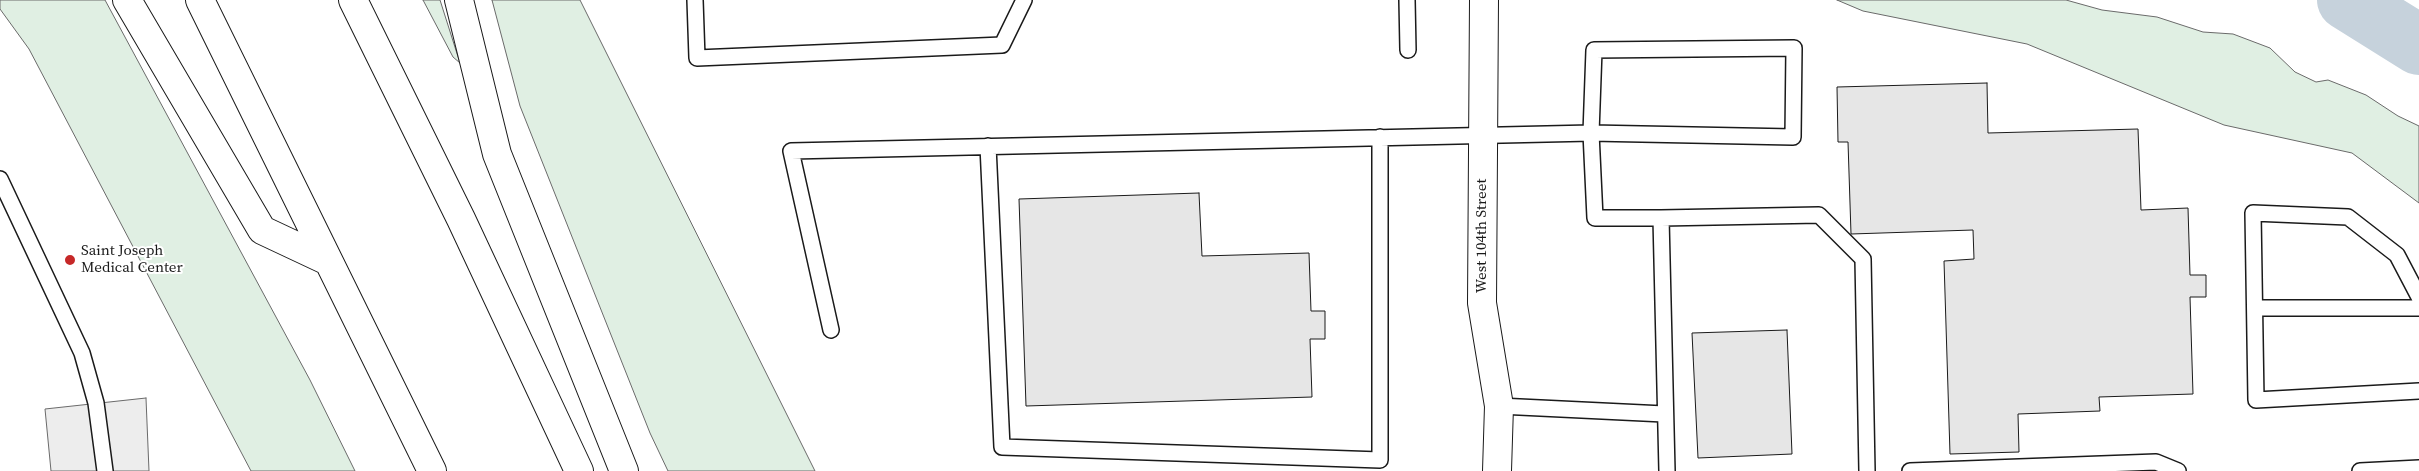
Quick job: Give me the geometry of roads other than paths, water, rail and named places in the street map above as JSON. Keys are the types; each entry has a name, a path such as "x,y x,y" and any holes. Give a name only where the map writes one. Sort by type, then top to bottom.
{"main road":[{"path":"127,0 262,230 328,261"},
{"path":"200,0 432,471"},
{"path":"353,0 461,220 578,471"},
{"path":"459,0 497,154 624,471"},
{"name":"West 104th Street","path":"1484,0 1482,303 1499,406 1497,471"}],"lane":[{"path":"695,0 698,58 1002,45 1024,0"},
{"path":"1408,0 1408,50"},
{"path":"831,330 791,151 1592,133 1793,137 1794,48 1594,50 1592,133 1595,218 1819,215 1863,259 1867,471"},
{"path":"988,146 1002,447 1380,460 1380,137"},
{"path":"0,179 82,353 96,403 105,471"},
{"path":"2419,297 2397,255 2348,217 2253,213 2256,400 2419,391"},
{"path":"1661,218 1664,414 1667,471"},
{"path":"2255,308 2419,308"},
{"path":"1499,406 1664,414"},
{"path":"1910,471 2156,462 2178,471"},
{"path":"2360,471 2419,468"}],"waterway":[{"path":"2347,0 2419,45"}],"place":[{"name":"Saint Joseph Medical Center","path":"70,260"}]}
